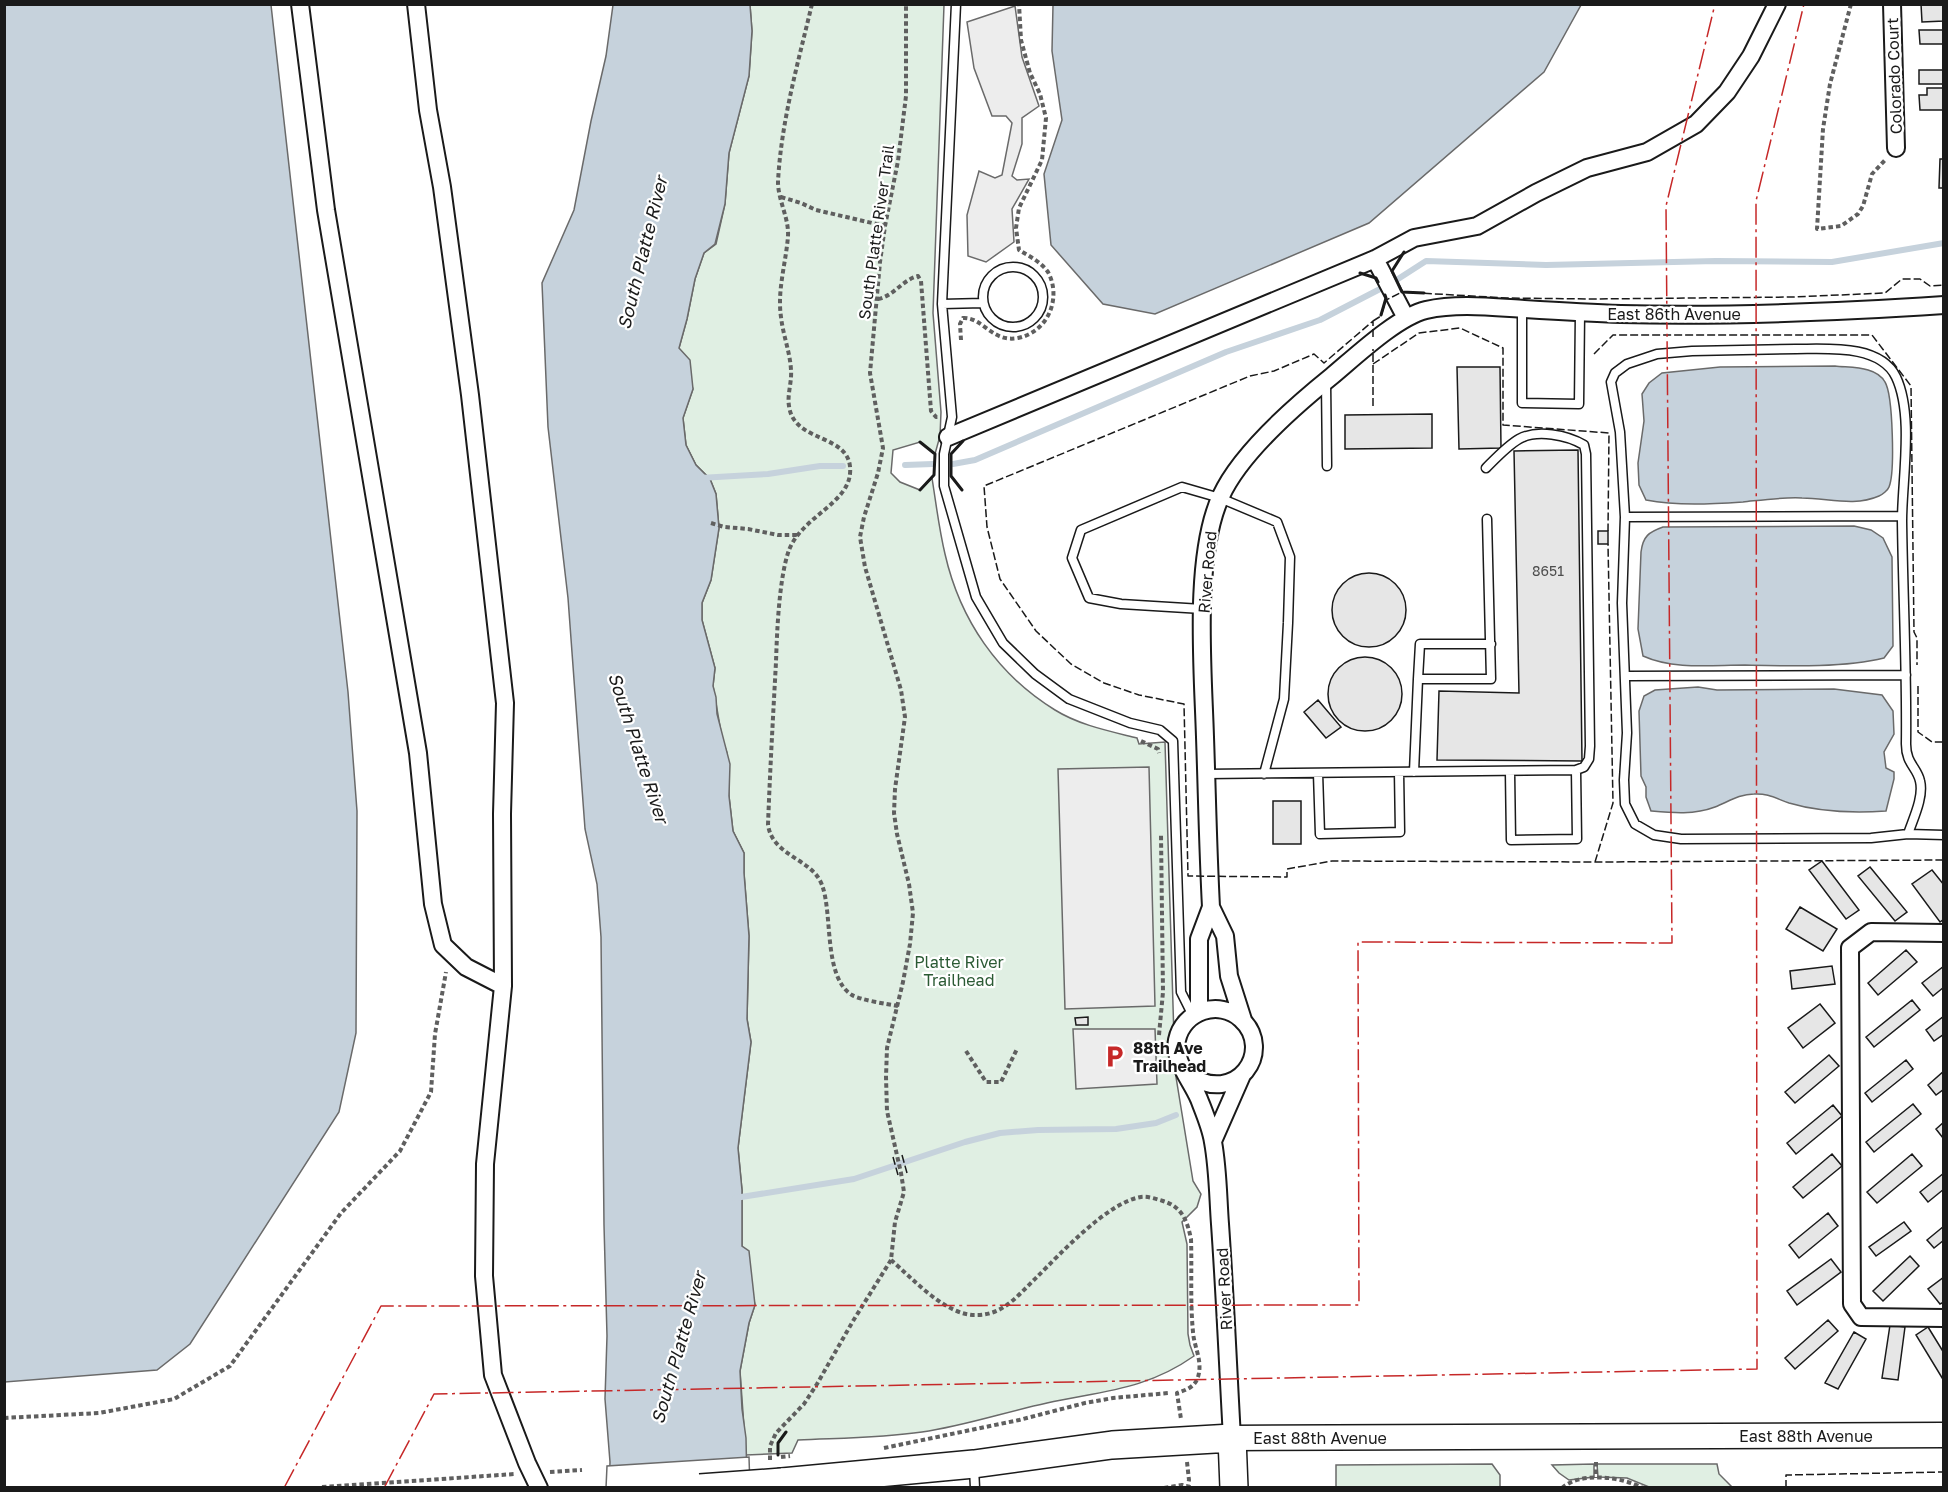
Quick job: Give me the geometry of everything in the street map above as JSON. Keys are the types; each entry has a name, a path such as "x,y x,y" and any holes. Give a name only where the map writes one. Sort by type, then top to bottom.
{"main road":[{"name":"East 88th Avenue","path":"699,1488 778,1468 974,1476 1112,1445 1232,1438 1944,1435"},
{"path":"1232,1438 1234,1488"}],"street":[{"path":"300,4 326,210 418,753 433,904 443,945 466,967 503,986"},
{"path":"416,4 428,110 442,187 470,395 505,703 502,814 503,986 485,1164 484,1276 493,1376 535,1480"},
{"path":"948,437 1375,259 1414,238 1477,226 1587,168 1647,152 1696,124 1727,92 1751,57 1777,4"},
{"name":"Colorado Court","path":"1892,4 1896,148"},
{"path":"1375,259 1406,318"},
{"name":"East 86th Avenue","path":"1406,318 1438,308 1491,307 1580,313 1785,313 1944,305"},
{"name":"River Road","path":"1196,1014 1199,939 1211,907 1202,609 1207,543 1220,498 1230,479 1257,446 1326,381 1406,318"},
{"name":"River Road","path":"1211,907 1225,936 1229,976 1243,1020"},
{"path":"1944,933 1871,932 1850,948 1852,1304 1861,1317 1944,1318"},
{"path":"1210,1009 1222,1009 1243,1020 1251,1033 1254,1047 1251,1062 1242,1075 1230,1083 1215,1086 1200,1083 1187,1074 1177,1054 1177,1042 1181,1030 1196,1014 1210,1009"},
{"name":"River Road","path":"1187,1074 1199,1099 1213,1141 1226,1298 1232,1438"},
{"name":"River Road","path":"1213,1141 1242,1075"}],"lane":[{"path":"956,4 942,304 952,417 944,454 944,486 976,597 1003,643 1035,674 1069,699 1130,723 1160,729 1173,741 1181,992 1196,1014"},
{"path":"1015,266 1025,269 1040,283 1043,292 1039,312 1032,320 1013,327 994,321 987,313 983,303 982,294 988,278 1004,268 1015,266"},
{"path":"942,304 983,303"},
{"path":"1522,309 1522,403 1579,404 1580,313"},
{"path":"1908,834 1921,790 1920,779 1910,765 1906,751 1902,516 1905,429 1903,398 1895,376 1882,362 1864,352 1796,348 1657,354 1627,364 1615,373 1611,382 1614,409 1620,432 1625,517 1622,603 1627,733 1625,804 1635,824 1654,835 1680,839 1871,838 1908,834 1944,835"},
{"path":"1326,381 1327,466"},
{"path":"1206,774 1510,772 1576,770 1584,767 1590,746 1586,454 1584,445 1574,439 1534,435 1520,438 1486,468"},
{"path":"1202,609 1121,604 1089,598 1072,558 1081,530 1182,487 1220,498 1277,522 1290,557 1284,699 1264,774"},
{"path":"1625,517 1902,516"},
{"path":"1418,679 1491,679 1487,519"},
{"path":"1414,771 1420,644 1491,644"},
{"path":"1626,676 1906,675"},
{"path":"1510,772 1511,840 1576,839 1576,770"},
{"path":"1318,773 1320,834 1400,832 1399,772"}],"path":[{"path":"812,4 785,115 779,167 778,186 788,233 782,273 781,316 791,368 788,406 793,420 801,429 835,443 845,451 850,462 850,475 847,488 834,503 800,530 789,550 784,573 777,637 770,837 813,871 822,885 834,967 842,983 852,995 897,1006"},
{"name":"South Platte River Trail","path":"778,1468 770,1446 776,1433 804,1404 891,1260 895,1222 904,1192 887,1112 886,1077 887,1048 910,944 913,913 894,813 905,717 904,703 865,567 860,537 883,448 870,373 885,226 898,161 906,96 906,4"},
{"path":"961,345 960,324 963,318 977,321 988,331 1002,337 1020,337 1043,324 1050,314 1053,303 1054,286 1047,271 1040,262 1019,250 1016,228 1019,208 1042,160 1046,118 1040,94 1030,74 1021,40 1019,4"},
{"path":"1851,4 1830,84 1825,118 1817,229 1841,226 1858,214 1863,206 1872,174 1896,148"},
{"path":"781,197 801,202 816,210 885,226"},
{"path":"878,299 886,297 911,278 918,276 921,281 931,411 936,417 942,417"},
{"path":"711,523 778,535 798,535"},
{"path":"1140,740 1158,749 1159,759"},
{"path":"1159,1038 1163,992 1161,832"},
{"path":"4,1418 99,1413 174,1399 230,1366 341,1213 400,1151 431,1092 435,1034 449,951"},
{"path":"966,1051 987,1082 1001,1082 1017,1048"},
{"path":"891,1260 956,1312 967,1315 988,1314 999,1310 1017,1298 1054,1258 1103,1216 1124,1203 1143,1196 1168,1203 1183,1213 1191,1239 1193,1329 1199,1354 1198,1378 1190,1388 1177,1393 1177,1396"},
{"path":"875,1449 1019,1420 1094,1401 1169,1393"},
{"path":"778,1468 792,1456"},
{"path":"1596,1462 1596,1478"},
{"path":"322,1487 535,1480 582,1470"},
{"path":"1562,1488 1575,1480 1596,1478 1626,1480 1643,1488"},
{"path":"1164,1488 1189,1483 1194,1488"}],"green space":[{"name":"Platte River Trailhead","path":"750,5 944,5 933,313 941,412 940,436 935,454 920,442 893,450 891,473 900,482 920,490 932,478 945,554 960,601 984,644 1016,680 1055,710 1074,720 1137,738 1139,744 1165,742 1175,1071 1193,1181 1201,1194 1197,1207 1182,1222 1187,1244 1188,1334 1194,1356 1176,1367 1159,1376 1123,1388 1047,1403 969,1423 891,1436 798,1440 792,1453 746,1455 740,1371 749,1323 755,1305 742,1246 742,1190 738,1148 751,1042 747,1019 749,936 744,853 733,831 727,753 722,738 713,686 715,668 702,620 702,603 711,580 719,528 716,494 710,479 696,465 686,445 683,418 693,389 679,348 695,279 704,253 716,244 725,204 729,153 749,76 752,31"},
{"path":"1492,1464 1500,1475 1500,1487 1336,1487 1336,1465"},
{"path":"1594,1464 1594,1477 1569,1480 1552,1465"},
{"path":"1597,1464 1717,1464 1719,1474 1732,1487 1649,1487 1627,1478 1598,1477"}],"shaded area":[{"path":"1015,6 1022,57 1039,106 1022,118 1022,144 1012,176 1017,180 1029,179 1012,209 1014,242 986,262 968,256 967,215 979,171 995,178 1002,175 1012,123 1006,116 992,116 974,68 967,22"},
{"path":"1149,767 1155,1006 1065,1009 1058,769"},
{"name":"88th Ave Trailhead","path":"1073,1029 1155,1029 1157,1084 1076,1089"}],"water":[{"path":"5,4 271,5 348,692 357,811 356,1033 339,1112 190,1344 157,1370 5,1382"},
{"path":"1053,4 1581,5 1544,72 1369,223 1155,314 1103,304 1051,245 1044,174 1062,120 1052,51"},
{"name":"South Platte River","path":"613,5 750,5 752,31 749,76 729,153 725,204 715,244 704,253 695,279 679,348 690,360 693,389 683,418 686,445 696,465 710,479 716,494 719,528 711,580 702,603 702,620 715,668 713,686 717,714 730,764 729,796 733,831 744,853 749,936 747,1019 751,1042 738,1148 742,1190 742,1246 749,1251 755,1305 749,1323 740,1371 746,1438 747,1487 609,1487 610,1462 605,1399 607,1336 601,937 597,884 585,829 568,598 548,427 542,283 574,210 606,56"},
{"path":"1835,366 1870,370 1881,377 1888,390 1892,467 1889,487 1882,495 1860,501 1787,498 1694,504 1646,500 1639,485 1638,463 1644,421 1642,394 1649,383 1662,373 1720,367"},
{"path":"1854,526 1871,530 1883,538 1892,557 1893,646 1884,658 1815,666 1693,666 1667,663 1643,656 1638,629 1641,552 1643,542 1650,533 1663,527"},
{"path":"1698,687 1717,690 1834,689 1882,695 1893,711 1894,734 1884,752 1886,768 1894,772 1886,811 1825,810 1789,803 1768,795 1749,794 1699,811 1675,813 1651,811 1641,776 1639,711 1644,696 1655,690"}],"pier":[{"path":"749,1457 750,1488 606,1488 607,1466"}],"building":[{"path":"1921,4 1944,4 1944,21 1922,22"},
{"path":"1919,30 1944,30 1944,44 1920,44"},
{"path":"1919,70 1944,70 1944,84 1919,84"},
{"path":"1927,88 1944,88 1944,110 1920,110 1919,95 1927,95"},
{"path":"1940,159 1944,159 1944,188 1939,188"},
{"path":"1457,367 1500,367 1501,448 1459,449"},
{"path":"1432,414 1432,448 1345,449 1345,415"},
{"path":"1578,450 1582,761 1437,760 1439,691 1519,693 1514,451"},
{"path":"1598,531 1608,531 1608,544 1598,544"},
{"path":"1369,573 1383,576 1395,584 1403,596 1406,610 1403,624 1395,636 1383,644 1369,647 1355,644 1343,636 1335,624 1332,610 1335,596 1343,584 1355,576"},
{"path":"1358,657 1372,657 1386,663 1396,673 1402,687 1402,701 1396,715 1386,725 1372,731 1358,731 1344,725 1334,715 1328,701 1328,687 1334,673 1344,663"},
{"path":"1318,700 1341,727 1326,738 1304,712"},
{"path":"1273,801 1301,801 1301,844 1273,844"},
{"path":"1822,861 1859,910 1846,919 1809,870"},
{"path":"1870,867 1907,912 1895,921 1858,876"},
{"path":"1932,870 1944,885 1944,919 1940,922 1912,884"},
{"path":"1800,907 1837,929 1823,951 1786,929"},
{"path":"1906,950 1917,962 1878,995 1868,983"},
{"path":"1832,966 1835,984 1792,989 1790,971"},
{"path":"1944,966 1944,987 1933,996 1922,983"},
{"path":"1912,1000 1920,1010 1874,1047 1866,1037"},
{"path":"1820,1004 1835,1023 1803,1048 1788,1028"},
{"path":"1944,1016 1944,1034 1934,1041 1926,1030"},
{"path":"1088,1017 1088,1025 1076,1025 1075,1018"},
{"path":"1829,1055 1839,1066 1795,1103 1785,1092"},
{"path":"1906,1060 1913,1069 1872,1102 1865,1093"},
{"path":"1944,1071 1944,1089 1936,1095 1928,1085"},
{"path":"1913,1104 1921,1114 1874,1152 1866,1142"},
{"path":"1833,1105 1842,1116 1796,1154 1787,1143"},
{"path":"1944,1122 1944,1138 1943,1138 1936,1129"},
{"path":"1832,1154 1842,1166 1803,1198 1793,1187"},
{"path":"1912,1154 1922,1166 1877,1203 1867,1192"},
{"path":"1944,1173 1944,1189 1928,1202 1920,1192"},
{"path":"1828,1213 1838,1226 1799,1258 1789,1245"},
{"path":"1904,1222 1911,1231 1876,1256 1869,1247"},
{"path":"1944,1226 1944,1240 1934,1248 1927,1240"},
{"path":"1910,1256 1919,1266 1883,1301 1873,1291"},
{"path":"1831,1259 1841,1272 1797,1305 1787,1291"},
{"path":"1944,1277 1944,1302 1940,1304 1928,1289"},
{"path":"1828,1320 1838,1331 1795,1369 1785,1358"},
{"path":"1890,1325 1905,1327 1898,1380 1882,1378"},
{"path":"1928,1327 1944,1353 1944,1381 1916,1335"},
{"path":"1854,1332 1866,1339 1838,1389 1825,1383"}],"waterway":[{"path":"1398,279 1426,261 1546,265 1716,261 1832,262 1944,243"},
{"path":"953,464 975,460 1226,352 1320,320 1380,289"},
{"path":"905,465 933,464"},
{"path":"700,478 768,474 820,466 843,466"},
{"path":"735,1198 854,1179 965,1142 1000,1133 1116,1129 1156,1123 1176,1115"}],"fence":[{"path":"1373,321 1381,316 1386,300 1402,292 1507,298 1793,297 1885,293 1902,279 1920,279 1930,286 1944,285"},
{"path":"1373,337 1373,321 1324,363 1314,354 1274,371 1250,376 984,486 987,527 1000,579 1036,631 1071,664 1104,683 1139,695 1184,704 1188,876 1287,877 1287,869 1332,861 1944,860"},
{"path":"1373,364 1419,333 1460,328 1503,348 1503,425 1609,433 1608,531"},
{"path":"1594,354 1613,335 1872,335 1911,386 1914,632 1917,638 1917,665"},
{"path":"1373,349 1373,406"},
{"path":"1595,862 1613,803 1608,544"},
{"path":"1918,686 1918,732 1932,742 1944,742"},
{"path":"902,1155 907,1173"},
{"path":"893,1157 898,1175"},
{"path":"1786,1488 1786,1475 1944,1472"}],"wall":[{"path":"1404,252 1392,271 1402,292 1424,293"},
{"path":"1360,273 1376,278 1378,282"},
{"path":"1381,315 1385,295"},
{"path":"962,490 951,476 951,454 963,441"},
{"path":"920,442 935,454 934,475 920,490"},
{"path":"778,1455 778,1443 786,1432"}],"power":[{"path":"284,1488 381,1306 1359,1305 1358,942 1672,943 1666,206 1715,4"},
{"path":"384,1488 434,1394 1757,1369 1756,201 1804,4"}],"place":[{"name":"88th Ave Trailhead","path":"1115,1057"}]}
